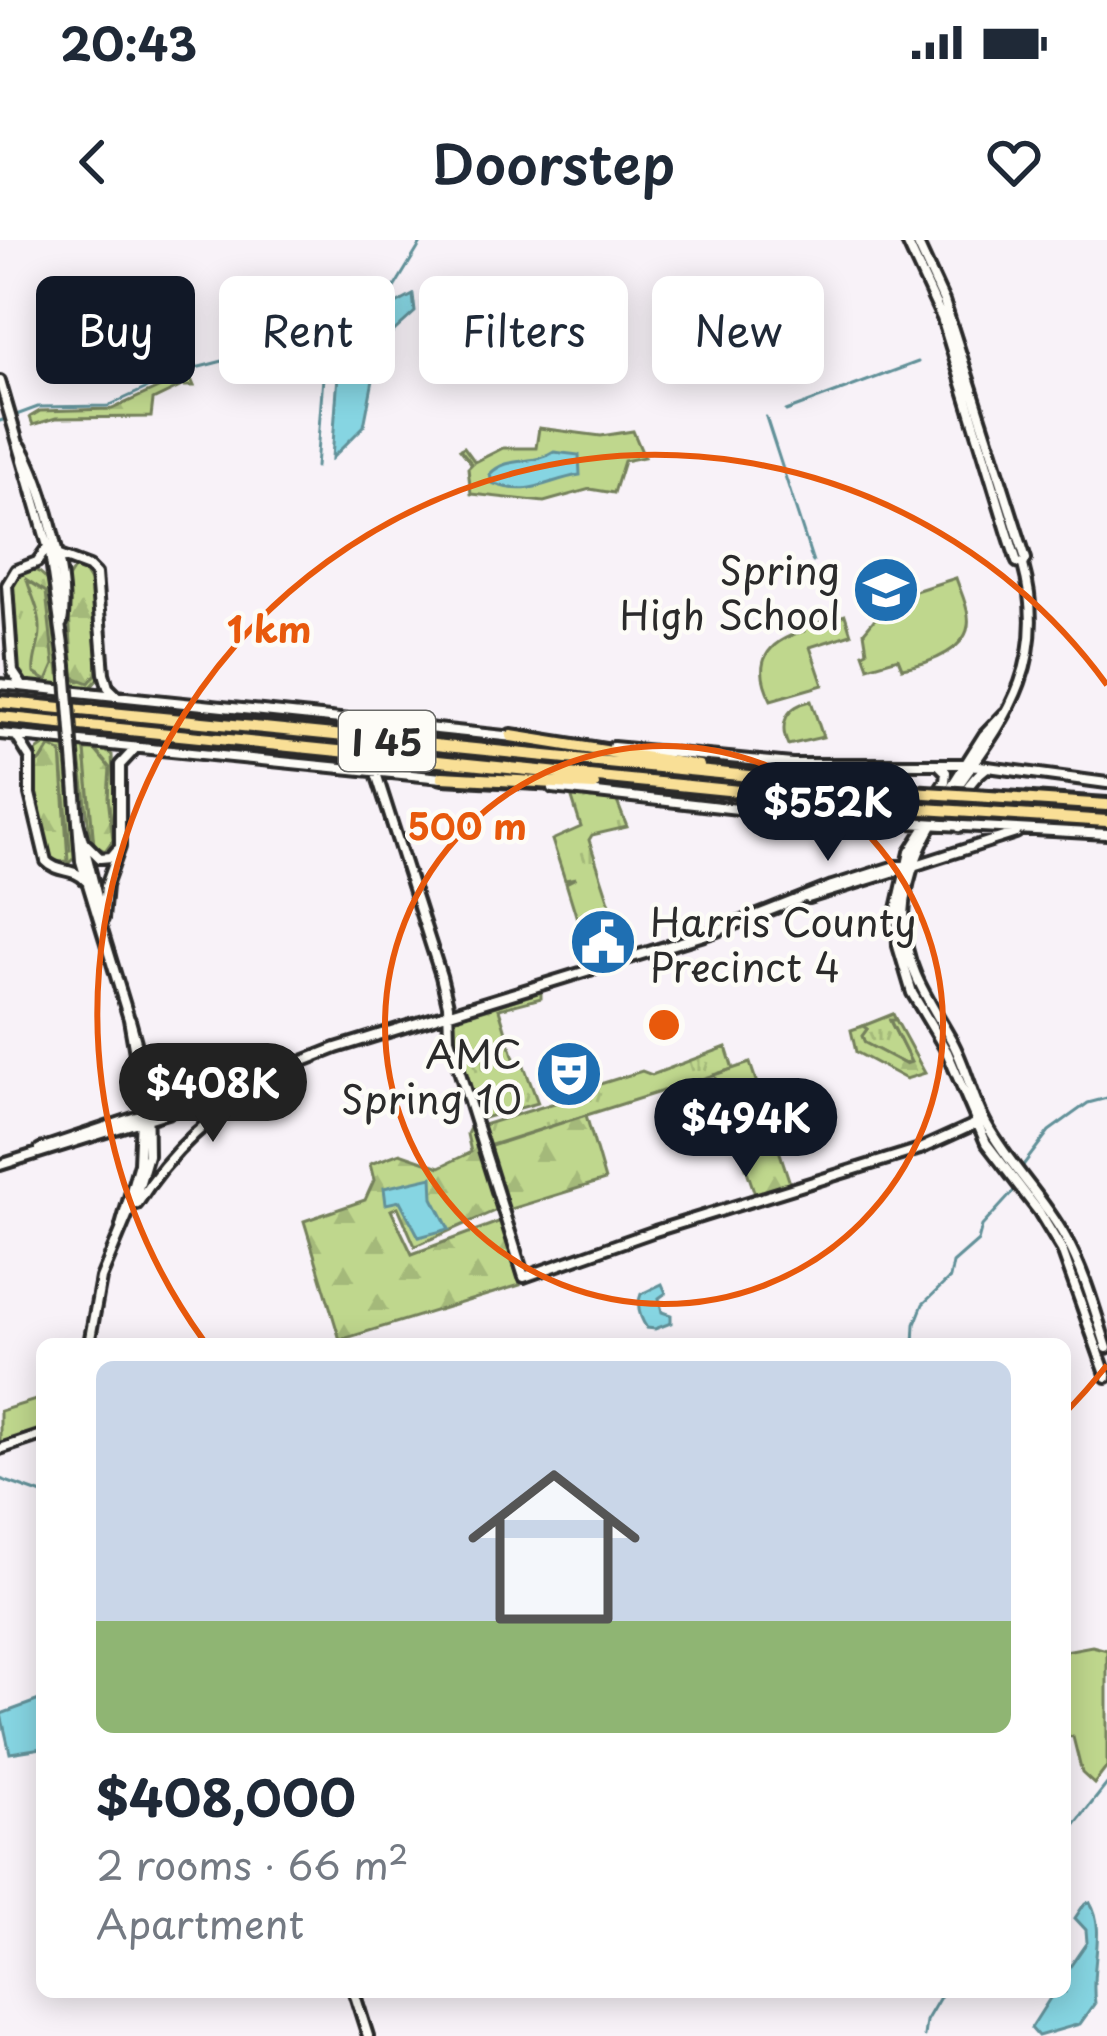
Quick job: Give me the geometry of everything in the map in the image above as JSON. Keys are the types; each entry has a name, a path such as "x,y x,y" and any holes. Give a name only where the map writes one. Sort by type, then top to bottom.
{"highway":[{"name":"I 45","path":"0,703 773,780 1107,805"},
{"name":"I 45","path":"0,718 732,793 1107,821"},
{"path":"511,736 773,780"},
{"path":"442,778 732,793"}],"main road":[{"path":"906,240 936,302 1026,559 1023,565 1034,623 1033,644 1020,685 990,740 969,765"},
{"path":"916,240 937,280 973,406"},
{"path":"0,381 56,554 80,851 141,1049 149,1094 143,1137 121,1226 101,1278 90,1338"},
{"path":"44,518 58,587"},
{"path":"28,687 15,677 7,585 16,570 42,557 48,545"},
{"path":"56,554 92,569 97,579 104,674 108,687 118,696"},
{"path":"31,564 44,569 58,587"},
{"path":"58,587 68,570 78,564"},
{"path":"12,662 0,683 792,764 969,765 1107,783"},
{"path":"81,692 96,687 104,674"},
{"path":"1004,713 930,826 900,884 898,946 916,992 951,1050 980,1122 1074,1253 1107,1348"},
{"path":"0,734 717,804 817,818 1107,834"},
{"path":"16,736 30,758"},
{"path":"51,740 37,747 30,758 30,794 42,852 53,868 86,881"},
{"path":"990,740 990,759 999,768"},
{"path":"101,745 119,765"},
{"path":"104,934 105,893 119,858 119,765 124,756 140,748"},
{"path":"916,992 904,932 914,844 911,824 945,781 946,772 938,765"},
{"path":"959,827 952,814 987,767"},
{"path":"376,773 441,976 449,1038 524,1277 926,1147 980,1122"},
{"path":"78,822 103,919"},
{"path":"914,844 930,826"},
{"path":"807,898 1030,830"},
{"path":"85,841 95,855 105,858 115,854 120,837"},
{"path":"67,870 76,865 80,851"},
{"path":"35,1154 62,1140 196,1101 336,1048 717,931 860,877 895,866 908,867"},
{"path":"889,876 900,884"},
{"path":"129,1019 147,1116 148,1155 131,1208"},
{"path":"121,1226 198,1129 290,1068"},
{"path":"149,1094 164,1107"},
{"path":"0,1165 130,1125 164,1107 196,1101"},
{"path":"130,1125 143,1137"},
{"path":"1024,1186 1069,1265 1107,1377"},
{"path":"0,1449 36,1437"},
{"path":"356,1998 368,2036"}],"green space":[{"path":"167,384 194,386 182,386 153,400 151,417 56,418 33,425 30,417 40,411 112,409"},
{"path":"539,428 601,436 633,431 644,457 624,461 614,493 590,489 544,502 471,494 468,468 472,464 460,449 464,447 475,462 503,448 536,448"},
{"path":"81,568 94,578 100,677 90,688 22,681 15,669 11,585 28,570 48,581 59,674 79,681 96,674 91,583 83,571 74,569"},
{"path":"74,569 83,570 91,583 97,662 89,683 73,677 67,580"},
{"path":"956,578 968,628 956,646 913,666 902,668 898,658 868,667 864,632 878,615 874,604"},
{"path":"27,580 46,592 54,665 47,681 34,673 40,624"},
{"path":"845,615 851,634 810,647 823,685 771,700 763,665 772,648 804,631 803,627"},
{"path":"811,701 823,737 788,745 787,717"},
{"path":"48,743 100,748 112,755 116,838 109,855 100,855 91,844 79,749 65,748 75,857 58,866 47,854 70,850 61,752 46,752 33,765 35,752","holes":["85,751 109,768 113,840 94,845"]},
{"path":"50,747 61,752 68,861 58,862 47,854 35,801 33,765"},
{"path":"85,750 95,750 110,768 113,840 105,851 94,845"},
{"path":"571,795 616,799 627,827 592,835 589,840 626,954 619,955 613,922 589,928 588,916 587,932 582,932 590,947 587,951 566,883 576,878 565,880 552,840 581,827"},
{"path":"541,992 541,998 499,1009 516,1065 523,1063 538,1103 477,1120 456,1056 454,1019"},
{"path":"893,1014 896,1020 890,1021 911,1062 905,1064 865,1043 862,1036 867,1029 863,1026"},
{"path":"890,1020 896,1020 925,1073 906,1079 856,1052 851,1030 863,1026 867,1029 862,1036 865,1043 905,1064 911,1062"},
{"path":"726,1047 733,1069 485,1147 480,1126 642,1071 652,1075"},
{"path":"750,1063 791,1186 756,1197 714,1075"},
{"path":"586,1115 605,1180 505,1211 485,1148"},
{"path":"472,1124 499,1209 415,1246 398,1207 391,1210 412,1254 501,1221 520,1285 339,1338 304,1221 365,1200 374,1180 370,1164 400,1153 440,1167 471,1152 467,1134"},
{"path":"36,1400 36,1433 0,1443 0,1411"},
{"path":"1092,1646 1107,1650 1107,1767 1094,1784 1082,1773 1071,1737 1071,1650"}],"water":[{"path":"413,295 415,312 395,330 395,304"},
{"path":"337,384 372,384 364,426 332,458"},
{"path":"554,452 579,455 580,475 517,489 492,483 490,474 497,468"},
{"path":"432,1177 433,1198 449,1229 419,1237 400,1201 386,1204 384,1188"},
{"path":"662,1284 666,1293 659,1298 662,1312 671,1315 671,1323 647,1328 640,1312 641,1294"},
{"path":"36,1701 36,1749 10,1753 1,1714"},
{"path":"1090,1902 1097,1925 1095,2003 1080,2024 1038,2036 1031,2028 1050,1998 1071,1998 1071,1965 1087,1942 1086,1930 1075,1918"}],"waterway":[{"path":"0,421 38,407 108,406 184,371 289,344 394,288 423,240"},
{"path":"786,411 918,362"},
{"path":"316,467 322,384"},
{"path":"766,417 813,562"},
{"path":"914,1338 923,1304 950,1278 953,1263 978,1241 982,1226 1013,1192 1024,1164 1049,1131 1088,1103 1107,1098"},
{"path":"0,1479 36,1492"},
{"path":"1071,1829 1107,1784"},
{"path":"924,2036 926,2021 939,1998"}],"place":[{"name":"Spring High School","path":"886,590"},
{"name":"Harris County Precinct 4","path":"603,942"},
{"name":"AMC Spring 10","path":"569,1074"}]}
